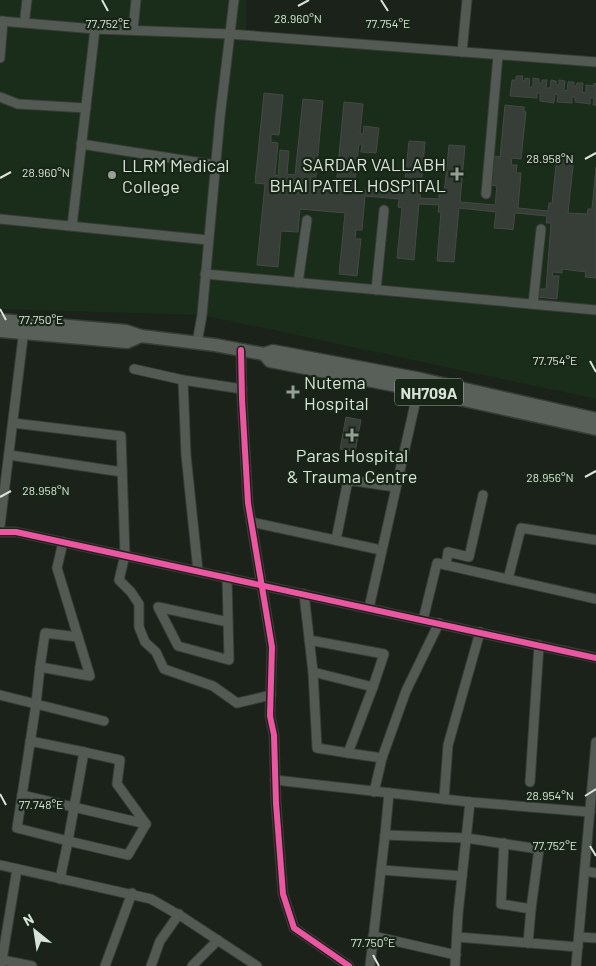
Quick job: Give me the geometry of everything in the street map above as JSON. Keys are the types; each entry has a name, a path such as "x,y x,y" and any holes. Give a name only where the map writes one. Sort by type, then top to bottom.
{"highway":[{"name":"NH709A","path":"0,320 24,327"},
{"name":"NH709A","path":"0,331 24,327 126,331 142,336 264,354 273,350 419,384 596,429"},
{"name":"NH709A","path":"419,384 596,419"}],"street":[{"path":"25,17 27,0"},
{"path":"133,30 136,0"},
{"path":"197,343 202,315 215,165 234,0"},
{"path":"462,52 467,0"},
{"path":"0,58 2,21 95,29 229,34 596,62"},
{"path":"72,226 95,29"},
{"path":"486,194 498,55"},
{"path":"0,97 18,104 86,108"},
{"path":"81,144 215,165"},
{"path":"376,290 384,210"},
{"path":"0,219 208,240"},
{"path":"298,283 307,220"},
{"path":"533,304 541,229"},
{"path":"205,274 596,310"},
{"path":"0,526 24,327"},
{"path":"241,350 248,504 272,647 270,716 274,735 275,780 284,894 294,928 349,966"},
{"path":"134,369 183,380 242,389"},
{"path":"183,380 186,455 198,571"},
{"path":"369,608 419,384"},
{"path":"13,423 121,436 125,555 119,580 131,592 138,604 139,627 145,642 156,652 164,669 213,686 237,703 271,695"},
{"path":"9,455 122,472"},
{"path":"336,540 348,480 395,487"},
{"path":"446,565 448,552 469,557 483,495"},
{"path":"252,522 381,550"},
{"path":"508,579 521,528 596,540"},
{"path":"0,532 16,532 125,555 596,658"},
{"path":"40,667 90,676 57,568 63,542"},
{"path":"423,620 437,563 596,599"},
{"path":"227,577 229,660 178,646 158,607 228,622"},
{"path":"304,594 313,672 317,748 382,758"},
{"path":"374,792 382,758 406,691 439,624"},
{"path":"444,799 448,745 480,632"},
{"path":"78,637 45,633 17,828 128,855 146,824"},
{"path":"309,640 384,654 348,753"},
{"path":"530,782 539,645"},
{"path":"313,672 373,687"},
{"path":"0,695 104,721"},
{"path":"30,741 120,760 117,784 146,824"},
{"path":"576,966 596,742"},
{"path":"60,879 84,752"},
{"path":"275,780 470,802 590,812"},
{"path":"370,966 389,793"},
{"path":"22,795 146,824"},
{"path":"455,966 470,802"},
{"path":"385,835 466,838 539,849 528,943"},
{"path":"504,844 501,904 531,909"},
{"path":"0,864 60,879 132,893 151,899 179,914 256,966"},
{"path":"18,869 1,963 32,966"},
{"path":"381,870 462,876"},
{"path":"585,871 596,873"},
{"path":"105,966 132,893"},
{"path":"150,966 160,941 179,914"},
{"path":"374,936 456,955"},
{"path":"457,937 578,947"},
{"path":"579,937 596,938"},
{"path":"192,966 218,940"}],"shaded area":[{"path":"0,0 246,0 246,41 596,64 596,399 202,315 0,309"}],"building":[{"path":"516,76 523,76 522,80 525,81 525,78 530,79 529,87 533,87 533,78 539,79 539,83 542,83 542,80 547,80 546,88 550,88 551,80 556,81 556,85 559,85 559,80 565,81 564,90 567,91 568,82 574,82 574,86 577,83 583,83 582,92 586,93 586,85 594,86 594,83 596,84 596,105 593,105 594,98 590,98 590,104 575,102 575,97 572,97 572,103 557,102 558,95 555,94 554,103 540,101 540,93 537,93 537,98 510,96 512,80 516,80"},
{"path":"264,93 283,95 279,135 271,134 271,142 278,143 275,175 278,176 280,150 289,151 287,174 295,175 303,99 323,101 315,185 336,187 344,102 363,104 360,134 363,134 364,126 379,128 376,153 361,152 362,144 359,144 354,189 399,193 400,189 404,190 409,141 425,142 420,198 439,199 439,194 444,194 449,145 465,146 460,202 495,205 497,186 490,185 492,156 500,157 505,105 524,107 526,112 521,159 512,158 511,165 517,165 516,173 521,173 518,208 548,211 549,203 552,203 557,156 574,157 568,213 587,214 588,209 592,209 596,167 596,278 585,277 586,272 562,269 562,273 553,272 552,276 559,276 557,299 537,297 538,289 546,289 551,223 546,223 547,216 515,213 513,230 494,228 496,212 459,208 454,262 437,261 441,212 438,212 439,205 419,204 414,260 397,258 402,208 398,207 399,199 365,196 362,230 356,230 355,239 361,239 357,276 339,274 345,213 300,209 298,232 281,231 278,267 257,265 265,184 255,183"},
{"path":"346,417 361,420 355,452 340,449"}],"cycle path":[{"path":"241,350 248,503 272,647 270,716 274,735 276,803 283,894 294,928 349,966"},
{"path":"0,532 16,532 596,658"}],"place":[{"name":"SARDAR VALLABH BHAI PATEL HOSPITAL","path":"457,174"},
{"name":"LLRM Medical College","path":"112,175"},
{"name":"Nutema Hospital","path":"293,392"},
{"name":"Paras Hospital & Trauma Centre","path":"352,435"}]}
